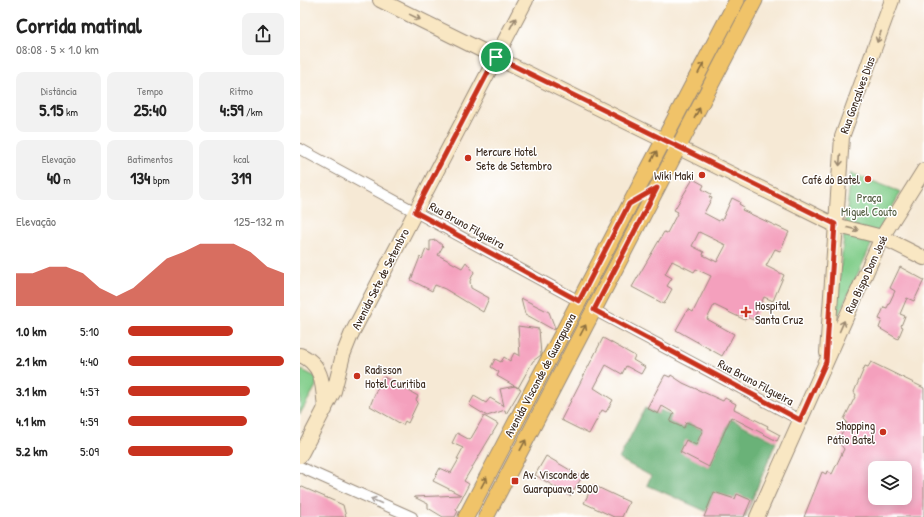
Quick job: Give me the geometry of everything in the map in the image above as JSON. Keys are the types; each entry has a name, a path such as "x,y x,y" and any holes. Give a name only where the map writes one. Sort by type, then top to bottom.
{"main road":[{"path":"380,0 835,224 882,237 924,258"},
{"name":"Avenida Sete de Setembro","path":"300,456 334,391 343,355 351,335 526,0"},
{"name":"Avenida Visconde de Guarapuava","path":"466,517 737,0"},
{"name":"Avenida Visconde de Guarapuava","path":"486,517 755,0"},
{"name":"Rua Gonçalves Dias","path":"826,362 842,137 892,0"},
{"name":"Rua Bispo Dom José","path":"757,517 882,237 924,170"},
{"path":"629,204 657,188"},
{"path":"300,355 311,361 318,369 322,380 325,410"}],"street":[{"name":"Rua Bruno Filgueira","path":"300,149 579,301"},
{"name":"Rua Bruno Filgueira","path":"594,310 800,420"},
{"path":"300,467 412,517"}],"green space":[{"name":"Praça Miguel Couto","path":"851,173 901,192 873,241 834,325"},
{"path":"300,369 316,377 316,386 300,414"},
{"path":"645,408 657,414 661,410 671,416 669,422 685,428 687,423 723,436 731,419 776,442 745,517 719,517 647,485 651,476 619,459"}],"building":[{"path":"693,179 704,185 702,189 711,194 709,197 712,198 704,213 719,221 720,219 722,220 732,198 740,202 739,204 744,207 742,210 789,232 780,251 775,249 766,266 784,275 773,301 764,297 753,320 746,317 745,320 714,305 707,319 734,334 722,356 676,330 688,309 693,312 711,276 696,269 694,272 672,261 665,274 672,278 667,286 672,289 664,304 632,287 664,232 667,233 678,212 674,210","holes":["699,232 726,245 717,262 703,255 704,252 692,246"]},
{"path":"436,240 443,246 438,255 462,268 466,262 474,272 470,281 471,288 489,298 483,312 445,289 435,285 432,291 411,280 420,257 422,259 426,249 430,251 430,241"},
{"path":"900,267 924,280 914,301 907,298 900,314 905,316 901,326 903,327 898,339 879,328 882,320 879,319 884,307 887,308 895,291 890,288"},
{"path":"521,298 549,312 555,328 554,330 525,314"},
{"path":"518,326 539,329 541,355 533,361 518,388 497,376 499,372 491,367 495,359 501,362 504,357 510,361 514,353 520,356"},
{"path":"603,338 635,356 633,360 645,367 641,374 626,366 622,374 606,365 594,388 613,400 606,412 602,410 589,434 561,420"},
{"name":"Shopping Pátio Batel","path":"871,362 924,388 924,517 804,517 822,472 826,474 827,471 832,474 844,449 838,441 847,422 844,419 856,395 854,392 865,366 868,367"},
{"path":"665,375 670,377 671,375 683,383 723,401 725,398 736,404 734,409 768,426 767,428 780,435 777,441 731,417 709,467 680,452 686,440 696,445 703,429 686,422 684,428 670,422 674,413 662,406 658,414 647,408"},
{"path":"384,377 418,396 416,400 418,402 408,423 405,421 403,425 370,406 380,381 382,381"},
{"path":"515,386 521,389 506,414 505,410 487,416 469,405 474,396 486,403 490,398 504,406 500,389"},
{"path":"484,416 498,424 464,481 469,484 456,509 458,511 455,517 443,517 428,508 428,504 414,497 461,495 433,481 440,468 451,473 459,459 457,459 463,448 452,443 457,433 470,440"},
{"path":"546,456 582,477 570,496 535,475"},
{"path":"593,485 629,502 622,517 614,517 584,503"},
{"path":"300,486 343,505 346,517 300,517"},
{"path":"714,492 735,499 737,494 751,500 744,517 704,517"}],"place":[{"name":"Mercure Hotel Sete de Setembro","path":"468,158"},
{"name":"Wiki Maki","path":"702,175"},
{"name":"Café do Batel","path":"868,179"},
{"name":"Hospital Santa Cruz","path":"746,312"},
{"name":"Radisson Hotel Curitiba","path":"357,376"},
{"name":"Shopping Pátio Batel","path":"883,432"},
{"name":"Av. Visconde de Guarapuava, 5000","path":"515,481"}],"route":[{"path":"496,57 835,224 826,362 800,420 594,310 657,188 629,204 579,301 415,212 496,57"}]}
